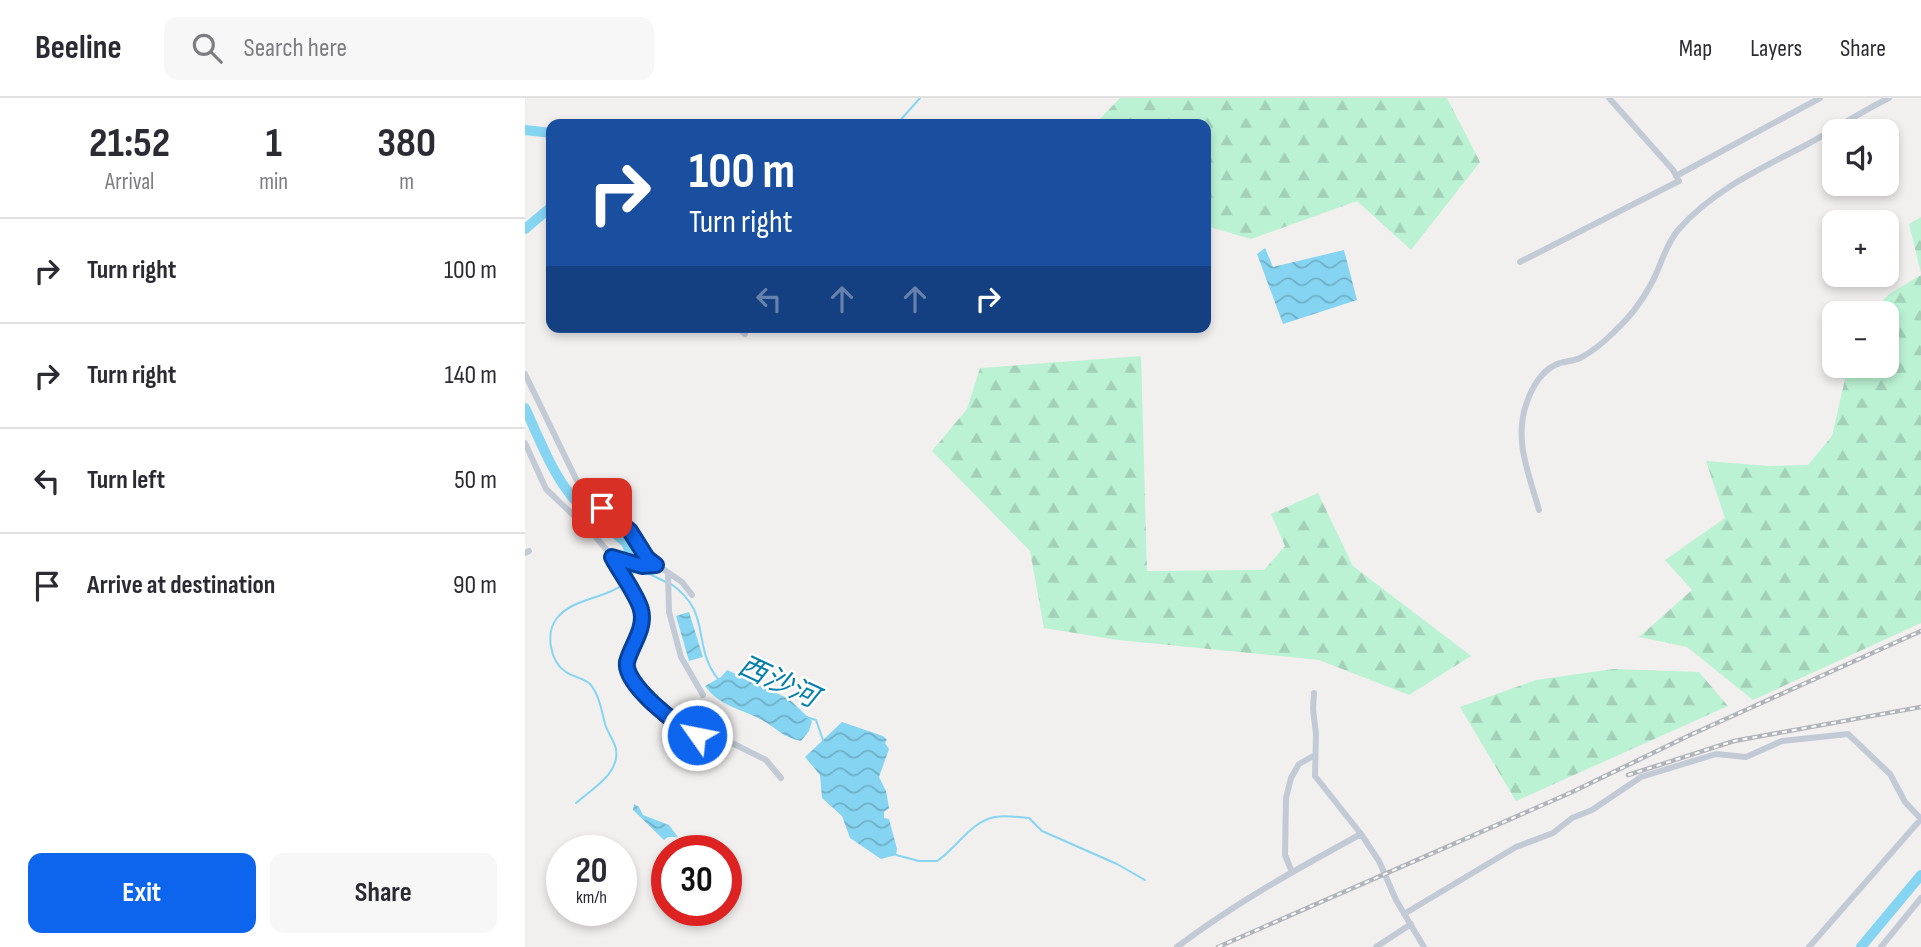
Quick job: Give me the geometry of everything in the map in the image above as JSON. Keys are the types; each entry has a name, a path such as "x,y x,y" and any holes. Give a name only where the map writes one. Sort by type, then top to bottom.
{"street":[{"path":"1520,262 1679,181 1609,98"},
{"path":"1676,176 1819,98"},
{"path":"1539,510 1520,439 1521,420 1527,399 1538,380 1557,363 1580,358 1597,347 1628,318 1651,285 1669,241 1680,227 1713,197 1766,164 1807,145 1889,98"},
{"path":"525,374 576,479 602,508 630,531 647,558 682,582 692,595"},
{"path":"525,443 546,489 595,536 612,557 641,609 642,620 627,663 632,680 683,729 734,744 766,760 781,778"},
{"path":"612,557 642,566 656,565"},
{"path":"668,574 669,612 681,657 703,695"},
{"path":"1314,693 1315,776 1379,861 1396,900 1424,947"},
{"path":"1404,914 1516,847 1553,833 1572,818 1592,810 1641,777 1716,754 1746,757 1783,741 1848,734 1890,774 1905,802 1921,819 1809,947"},
{"path":"1292,872 1285,855 1286,799 1291,778 1299,764 1315,755"},
{"path":"1177,947 1219,915 1361,834"},
{"path":"1881,947 1921,898"},
{"path":"1376,947 1411,924"}],"green space":[{"path":"1120,98 1447,98 1480,162 1411,250 1357,201 1251,239 1211,227 1211,119 1100,119"},
{"path":"1921,217 1921,273 1909,224"},
{"path":"1921,275 1921,623 1753,700 1687,647 1639,637 1692,590 1665,560 1725,518 1706,461 1769,466 1808,465 1832,436 1845,378 1899,378 1899,301 1883,301 1889,294"},
{"path":"1141,356 1147,571 1264,570 1285,546 1271,514 1318,493 1353,566 1471,656 1409,695 1319,660 1118,640 1044,628 1030,551 932,451 967,409 980,368"},
{"path":"1613,669 1699,672 1728,706 1516,801 1460,707 1536,680"}],"water":[{"path":"1265,248 1273,267 1344,250 1357,300 1283,324 1257,254"},
{"path":"689,612 703,657 689,661 676,616"},
{"path":"727,670 789,699 812,721 809,731 801,741 790,738 762,720 724,703 711,693 705,686 721,677"},
{"path":"842,722 883,736 887,740 885,743 889,749 879,777 886,791 889,808 884,812 884,818 889,819 897,849 896,855 881,859 850,838 842,816 822,798 820,775 805,757"},
{"path":"634,804 643,815 669,825 676,835 659,835 633,810"}],"waterway":[{"path":"901,119 920,98"},
{"name":"西沙河","path":"525,130 546,132"},
{"name":"西沙河","path":"525,229 546,211"},
{"name":"西沙河","path":"525,408 564,487 588,514 626,543 629,550 628,563 637,568"},
{"name":"西沙河","path":"628,580 637,568 666,582"},
{"path":"576,803 609,773 614,766 616,749 593,688 588,682 566,672 556,661 551,647 551,631 553,624 564,611 624,584"},
{"name":"西沙河","path":"671,584 692,606 705,654 718,679"},
{"name":"西沙河","path":"806,717 816,720 823,740"},
{"name":"西沙河","path":"896,855 919,861 937,861 986,820 1003,816 1029,818 1042,831 1117,864 1145,880"},
{"path":"1861,947 1921,875"}],"railway":[{"path":"1218,947 1570,793 1688,736 1921,631"},
{"path":"1628,775 1734,741 1921,707"}],"route":[{"path":"602,508 630,531 647,558 656,565 642,566 612,557 641,609 642,620 627,663 628,672 632,680 664,714 683,729 697,735"}]}
